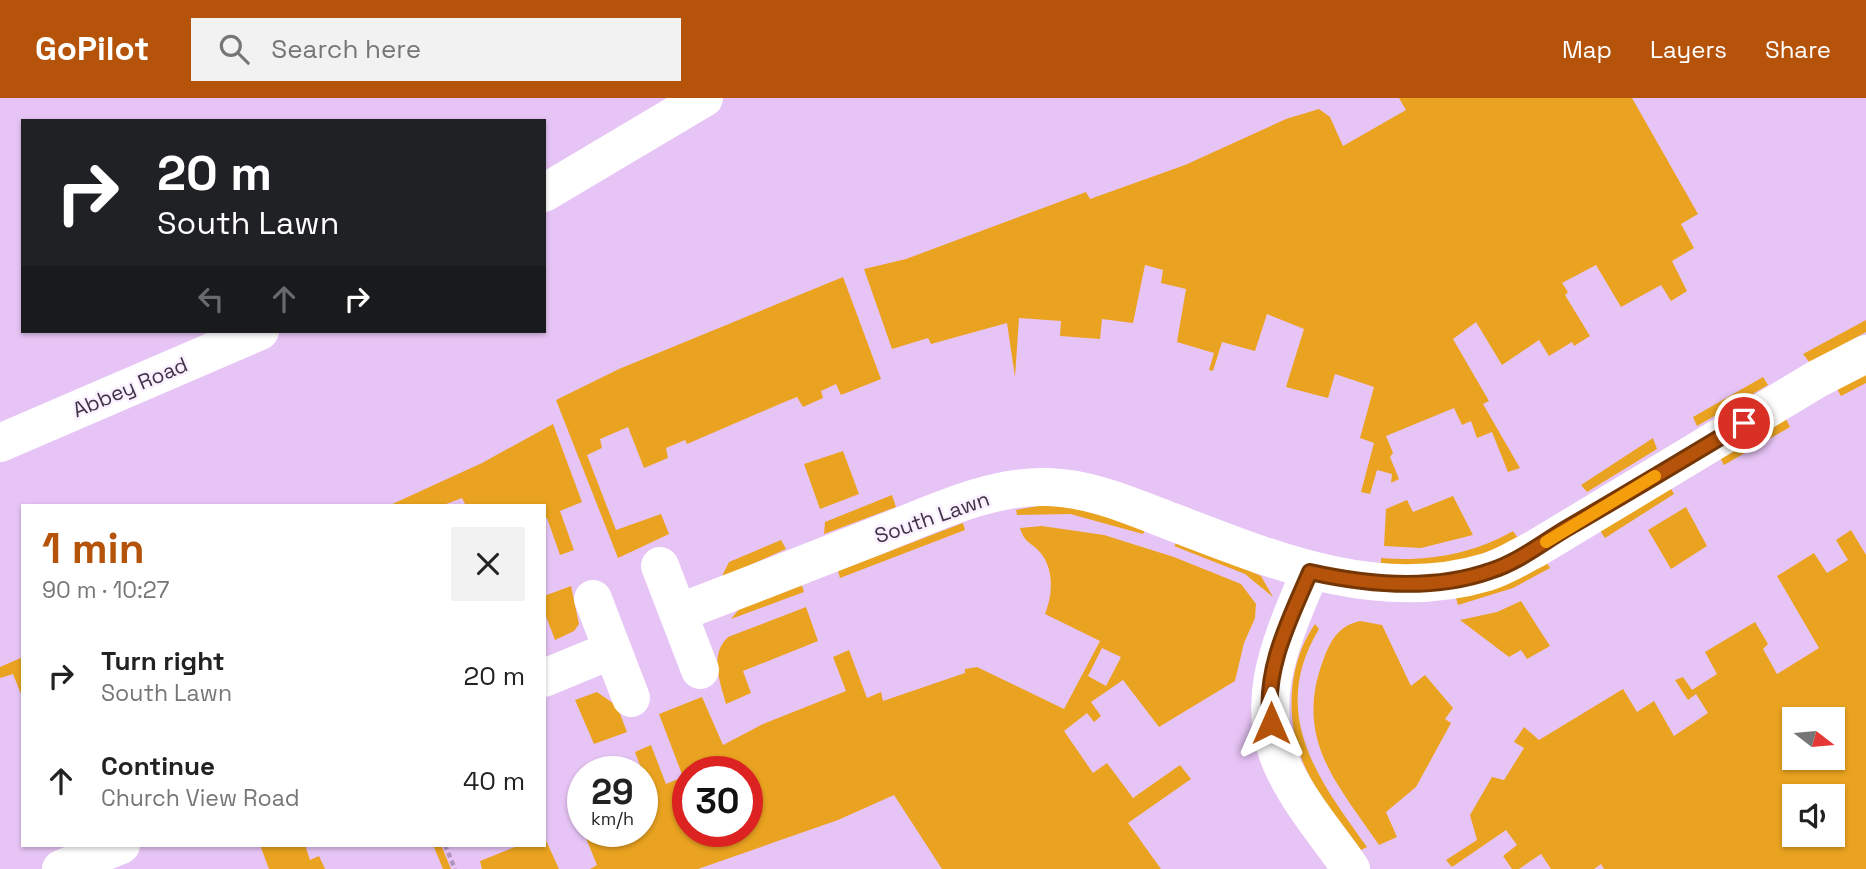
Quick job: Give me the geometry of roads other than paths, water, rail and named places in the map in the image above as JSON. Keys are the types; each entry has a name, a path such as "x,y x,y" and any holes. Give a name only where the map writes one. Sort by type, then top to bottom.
{"street":[{"path":"546,192 704,98"},
{"name":"Abbey Road","path":"0,443 255,333"},
{"name":"South Lawn","path":"678,613 964,502 1049,486 1106,498 1310,572 1381,584 1456,580 1503,566 1817,379 1866,354"},
{"path":"660,566 699,670"},
{"path":"1310,572 1275,660 1270,716 1284,770 1351,869"},
{"path":"593,599 631,698"},
{"path":"546,677 612,650"},
{"path":"61,869 116,847"}]}
